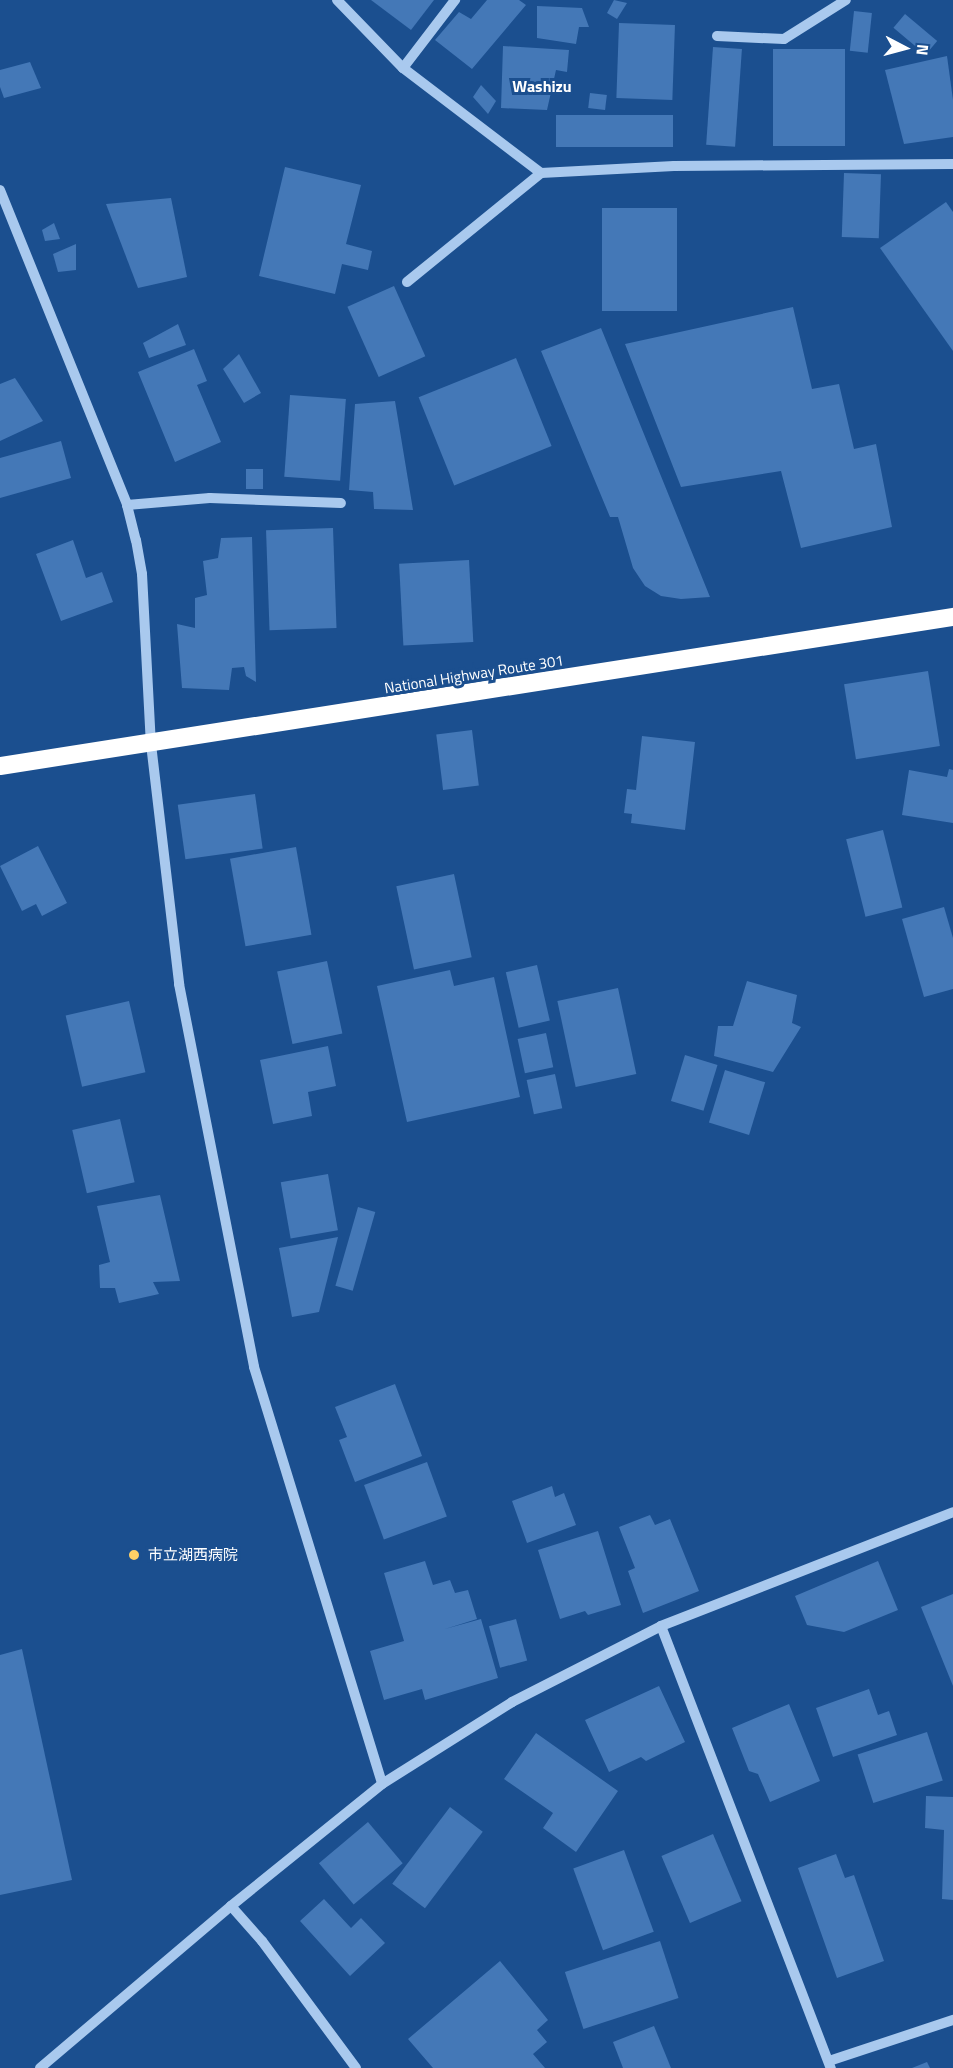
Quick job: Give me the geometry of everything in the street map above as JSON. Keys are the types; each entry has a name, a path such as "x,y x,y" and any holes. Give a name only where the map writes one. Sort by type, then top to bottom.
{"highway":[{"name":"National Highway Route 301","path":"0,766 953,617"}],"street":[{"path":"338,0 403,68 541,173"},
{"path":"403,68 455,0"},
{"path":"717,36 784,39 846,0"},
{"path":"407,282 541,173 674,166 953,165"},
{"path":"0,190 127,505 142,574 151,744 179,984 254,1366 382,1784"},
{"path":"127,505 210,498 341,503"},
{"path":"40,2068 231,1906 382,1784 512,1702 662,1626 953,1512"},
{"path":"662,1626 830,2065 953,2020"},
{"path":"231,1906 262,1941 356,2068"}],"building":[{"path":"371,0 434,0 411,30"},
{"path":"487,0 519,0 526,5 472,69 435,40 459,12 471,19"},
{"path":"614,0 627,3 617,19 607,13"},
{"path":"537,6 582,8 589,27 579,27 576,44 537,38"},
{"path":"854,11 872,13 868,53 850,51"},
{"path":"905,14 937,41 926,55 893,28"},
{"path":"619,23 675,25 672,100 616,98"},
{"path":"503,46 569,50 567,72 556,70 547,110 501,108"},
{"path":"713,47 742,49 735,147 706,145"},
{"path":"773,49 845,49 845,146 773,146"},
{"path":"947,56 953,100 953,137 904,144 885,70"},
{"path":"30,62 41,88 4,98 0,87 0,70"},
{"path":"481,85 496,101 488,114 473,97"},
{"path":"590,93 607,95 605,110 588,108"},
{"path":"556,115 673,115 673,147 556,147"},
{"path":"285,167 361,185 346,244 372,251 368,270 342,264 335,294 259,276"},
{"path":"844,173 881,174 879,238 842,237"},
{"path":"171,198 187,277 138,288 106,204"},
{"path":"946,202 953,212 953,351 880,248"},
{"path":"602,208 677,208 677,311 602,311"},
{"path":"54,223 60,239 45,241 42,230"},
{"path":"76,244 76,270 58,272 53,254"},
{"path":"394,286 425,356 379,377 347,307"},
{"path":"793,307 812,389 839,384 854,449 876,444 892,527 801,548 781,471 681,487 625,344"},
{"path":"178,324 186,345 149,358 143,343"},
{"path":"601,328 710,597 681,599 661,596 645,586 633,568 618,517 610,517 541,351"},
{"path":"194,349 207,381 197,385 221,442 175,462 138,372"},
{"path":"239,354 261,393 244,403 223,369"},
{"path":"516,358 552,446 454,485 419,397"},
{"path":"15,378 43,421 0,441 0,384"},
{"path":"290,395 346,399 340,481 284,477"},
{"path":"395,401 413,510 374,509 373,492 349,490 355,404"},
{"path":"61,441 71,478 0,498 0,458"},
{"path":"246,469 263,469 263,489 246,489"},
{"path":"333,528 336,628 270,630 266,530"},
{"path":"252,537 256,682 246,676 244,667 232,668 229,690 182,688 177,624 195,628 195,598 207,595 203,561 218,558 221,538"},
{"path":"73,540 86,578 102,572 113,602 61,621 36,554"},
{"path":"469,560 473,642 403,646 399,564"},
{"path":"928,671 940,746 856,759 844,684"},
{"path":"472,730 479,786 443,790 436,734"},
{"path":"642,736 695,742 685,830 631,823 632,814 624,813 627,789 636,790"},
{"path":"949,769 953,770 953,823 902,815 909,770 947,777"},
{"path":"255,794 263,848 185,859 178,805"},
{"path":"883,830 902,908 865,917 846,839"},
{"path":"38,846 67,903 42,916 36,904 22,911 0,866"},
{"path":"296,847 311,935 245,946 230,859"},
{"path":"454,874 472,957 414,969 396,886"},
{"path":"944,907 953,938 953,989 924,997 902,919"},
{"path":"327,961 342,1033 292,1044 277,972"},
{"path":"537,965 550,1021 519,1028 506,972"},
{"path":"450,970 454,986 494,977 520,1097 407,1122 377,986"},
{"path":"747,981 797,995 792,1023 801,1027 773,1072 714,1056 718,1026 733,1026"},
{"path":"618,988 636,1074 576,1087 557,1001"},
{"path":"129,1001 145,1072 82,1087 66,1016"},
{"path":"546,1033 553,1067 525,1073 518,1039"},
{"path":"328,1046 336,1086 308,1092 312,1116 273,1124 260,1060"},
{"path":"685,1055 718,1065 703,1111 671,1101"},
{"path":"725,1070 765,1082 749,1135 709,1123"},
{"path":"555,1074 562,1108 534,1114 527,1080"},
{"path":"120,1119 135,1182 87,1193 72,1130"},
{"path":"328,1174 338,1230 291,1238 281,1182"},
{"path":"160,1195 180,1281 153,1282 159,1294 119,1303 115,1288 100,1288 99,1265 110,1262 97,1206"},
{"path":"358,1207 375,1212 353,1291 335,1286"},
{"path":"338,1237 319,1312 292,1317 279,1248"},
{"path":"395,1384 422,1456 355,1482 339,1440 347,1437 335,1407"},
{"path":"427,1462 447,1517 384,1539 364,1485"},
{"path":"552,1486 555,1497 564,1493 576,1525 527,1543 512,1501"},
{"path":"650,1515 655,1525 670,1519 699,1591 643,1613 628,1571 635,1568 619,1527"},
{"path":"598,1531 621,1605 588,1615 585,1611 560,1619 538,1550"},
{"path":"425,1561 433,1585 450,1580 455,1593 468,1590 477,1619 445,1629 481,1619 498,1678 425,1700 422,1689 384,1700 370,1651 404,1641 384,1573"},
{"path":"878,1561 898,1610 844,1632 807,1625 795,1596"},
{"path":"953,1594 953,1686 921,1607"},
{"path":"516,1619 527,1661 500,1668 489,1626"},
{"path":"22,1649 72,1880 0,1895 0,1655"},
{"path":"659,1686 685,1742 646,1761 641,1757 609,1772 585,1720"},
{"path":"869,1689 878,1715 889,1711 897,1735 833,1757 816,1708"},
{"path":"789,1704 820,1781 770,1802 758,1774 749,1771 732,1728"},
{"path":"927,1732 943,1781 873,1803 858,1755"},
{"path":"536,1733 618,1791 576,1852 543,1828 553,1813 504,1779"},
{"path":"926,1796 953,1797 953,1900 942,1899 944,1830 925,1828"},
{"path":"450,1807 483,1832 425,1908 392,1884"},
{"path":"368,1822 403,1863 354,1905 319,1863"},
{"path":"713,1834 742,1901 690,1923 661,1856"},
{"path":"624,1850 654,1932 603,1950 573,1868"},
{"path":"836,1854 845,1878 854,1875 884,1961 837,1978 798,1868"},
{"path":"324,1899 351,1928 361,1918 385,1943 350,1976 300,1921"},
{"path":"660,1941 679,1998 583,2029 565,1972"},
{"path":"500,1961 548,2020 537,2030 547,2042 533,2054 545,2068 433,2068 408,2039"},
{"path":"654,2026 671,2068 623,2068 613,2042"},
{"path":"927,2062 930,2068 912,2068"}],"place":[{"name":"市立湖西病院","path":"134,1555"}],"district":[{"name":"Washizu","path":"542,86"}]}
